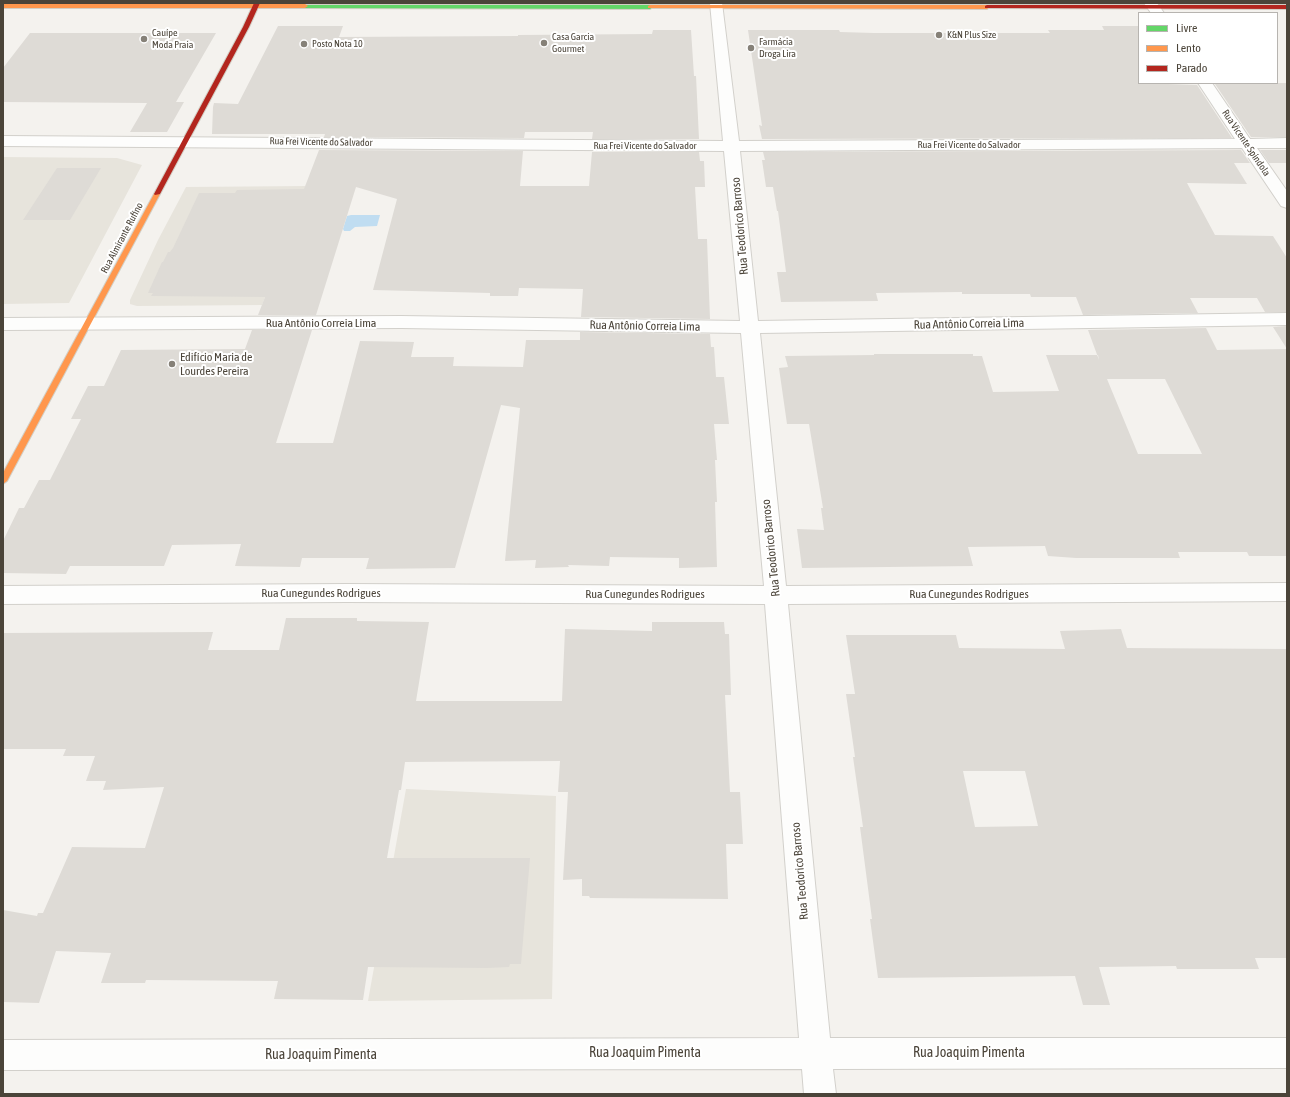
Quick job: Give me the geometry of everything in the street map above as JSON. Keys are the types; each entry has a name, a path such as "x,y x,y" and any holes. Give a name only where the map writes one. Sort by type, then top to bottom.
{"main road":[{"path":"3,6 256,5 717,12 1287,7"},
{"name":"Rua Almirante Rufino","path":"3,481 88,325 256,5"}],"street":[{"name":"Rua Teodorico Barroso","path":"717,12 733,146 749,327 776,595 820,1094"},
{"name":"Rua Vicente Spíndola","path":"1206,84 1287,203"},
{"name":"Rua Frei Vicente do Salvador","path":"3,141 186,140 456,145 733,146 1287,143"},
{"name":"Rua Antônio Correia Lima","path":"3,324 88,325 401,322 749,327 1287,319"},
{"name":"Rua Cunegundes Rodrigues","path":"3,595 347,593 776,595 1287,592"},
{"name":"Rua Joaquim Pimenta","path":"3,1055 1287,1053"}],"shaded area":[{"path":"3,157 117,158 142,165 69,303 3,304"},
{"path":"307,186 262,305 137,306 130,304 130,300 158,240 186,187"},
{"path":"406,789 556,796 552,999 368,1001"}],"water":[{"path":"380,215 377,226 355,227 350,231 344,231 343,229 347,216"}],"building":[{"path":"278,26 343,26 339,37 652,34 653,30 691,30 694,76 696,76 699,139 592,139 593,132 525,132 524,138 324,137 325,134 212,134 214,103 238,104"},
{"path":"1102,26 1138,26 1138,84 1197,85 1232,138 762,139 759,125 762,126 748,30 839,30 840,32 874,33 1050,33 1048,30 1104,30"},
{"path":"30,33 216,33 176,102 184,102 167,132 130,132 147,103 3,102 3,68"},
{"path":"1287,83 1287,137 1251,137 1215,84"},
{"path":"319,150 523,151 520,186 589,186 592,152 699,152 700,161 704,161 705,187 695,187 698,239 707,239 710,319 581,317 583,289 519,288 518,296 490,296 490,293 373,290 397,199 356,187 316,315 258,315 265,297 151,296 153,293 148,293 162,262 168,252 170,252 173,248 199,193 235,193 237,190 304,189"},
{"path":"1241,150 1250,163 1234,163 1247,184 1187,183 1215,235 1273,236 1287,258 1287,312 1265,312 1257,298 1190,298 1198,313 1083,315 1076,297 1031,297 1030,294 962,294 962,292 876,293 878,301 781,302 777,272 786,272 778,211 773,187 766,187 762,160 765,160 763,152"},
{"path":"1260,150 1287,150 1287,163 1269,163"},
{"path":"57,168 101,168 70,220 23,220"},
{"path":"1287,326 1287,349 1273,327"},
{"path":"1206,328 1217,350 1287,349 1287,556 1249,556 1247,552 1178,552 1180,558 1076,558 1048,556 1045,546 968,547 973,566 802,568 797,529 824,530 821,508 823,508 809,424 787,424 779,368 788,367 785,356 973,354 973,356 982,356 993,392 1059,391 1046,355 1097,355 1088,330","holes":["1107,379 1165,379 1202,454 1138,454"]},
{"path":"252,330 312,330 276,443 333,443 360,341 414,342 411,357 454,357 453,366 523,367 526,340 580,340 580,332 710,334 711,347 714,347 716,377 724,377 729,424 714,424 717,460 715,460 717,502 715,502 717,567 679,568 679,558 610,557 609,566 568,565 569,567 535,568 536,560 505,561 520,408 501,405 455,568 366,569 369,558 302,558 300,567 235,566 241,544 172,545 164,566 70,566 66,574 3,573 3,541 19,508 24,508 39,480 50,480 81,419 71,419 88,386 104,386 121,350 245,349"},
{"path":"286,618 357,618 357,621 429,622 416,701 562,701 565,629 652,631 652,622 724,622 725,634 729,634 731,695 725,695 730,792 740,792 743,844 726,844 728,899 590,898 589,896 582,896 582,879 563,880 568,792 558,792 560,761 405,762 401,790 399,790 387,858 530,858 521,964 510,964 509,967 487,968 368,967 363,1000 274,999 278,981 146,980 145,983 101,983 111,953 56,951 39,1003 3,1002 3,910 37,916 38,913 43,913 72,847 145,848 164,787 103,790 106,781 86,781 95,756 63,756 66,749 3,749 3,633 213,632 208,650 279,650"},
{"path":"1121,629 1127,648 1287,649 1287,958 1255,958 1259,969 1177,969 1176,966 1099,967 1110,1005 1083,1005 1075,976 878,978 860,827 863,827 846,694 855,694 846,635 956,635 959,648 1065,649 1060,631","holes":["963,771 1025,771 1038,826 975,827"]}],"traffic: fast":[{"path":"305,6 650,7"}],"traffic: slow":[{"path":"3,6 305,6"},
{"path":"650,7 987,7"},
{"path":"3,481 157,194"}],"traffic: jam":[{"path":"157,194 246,27 257,3"},
{"path":"987,7 1287,7"}],"place":[{"name":"K&N Plus Size","path":"939,35"},
{"name":"Cauípe Moda Praia","path":"144,39"},
{"name":"Casa Garcia Gourmet","path":"544,43"},
{"name":"Posto Nota 10","path":"304,44"},
{"name":"Farmácia Droga Lira","path":"751,48"},
{"name":"Edifício Maria de Lourdes Pereira","path":"172,364"}]}
